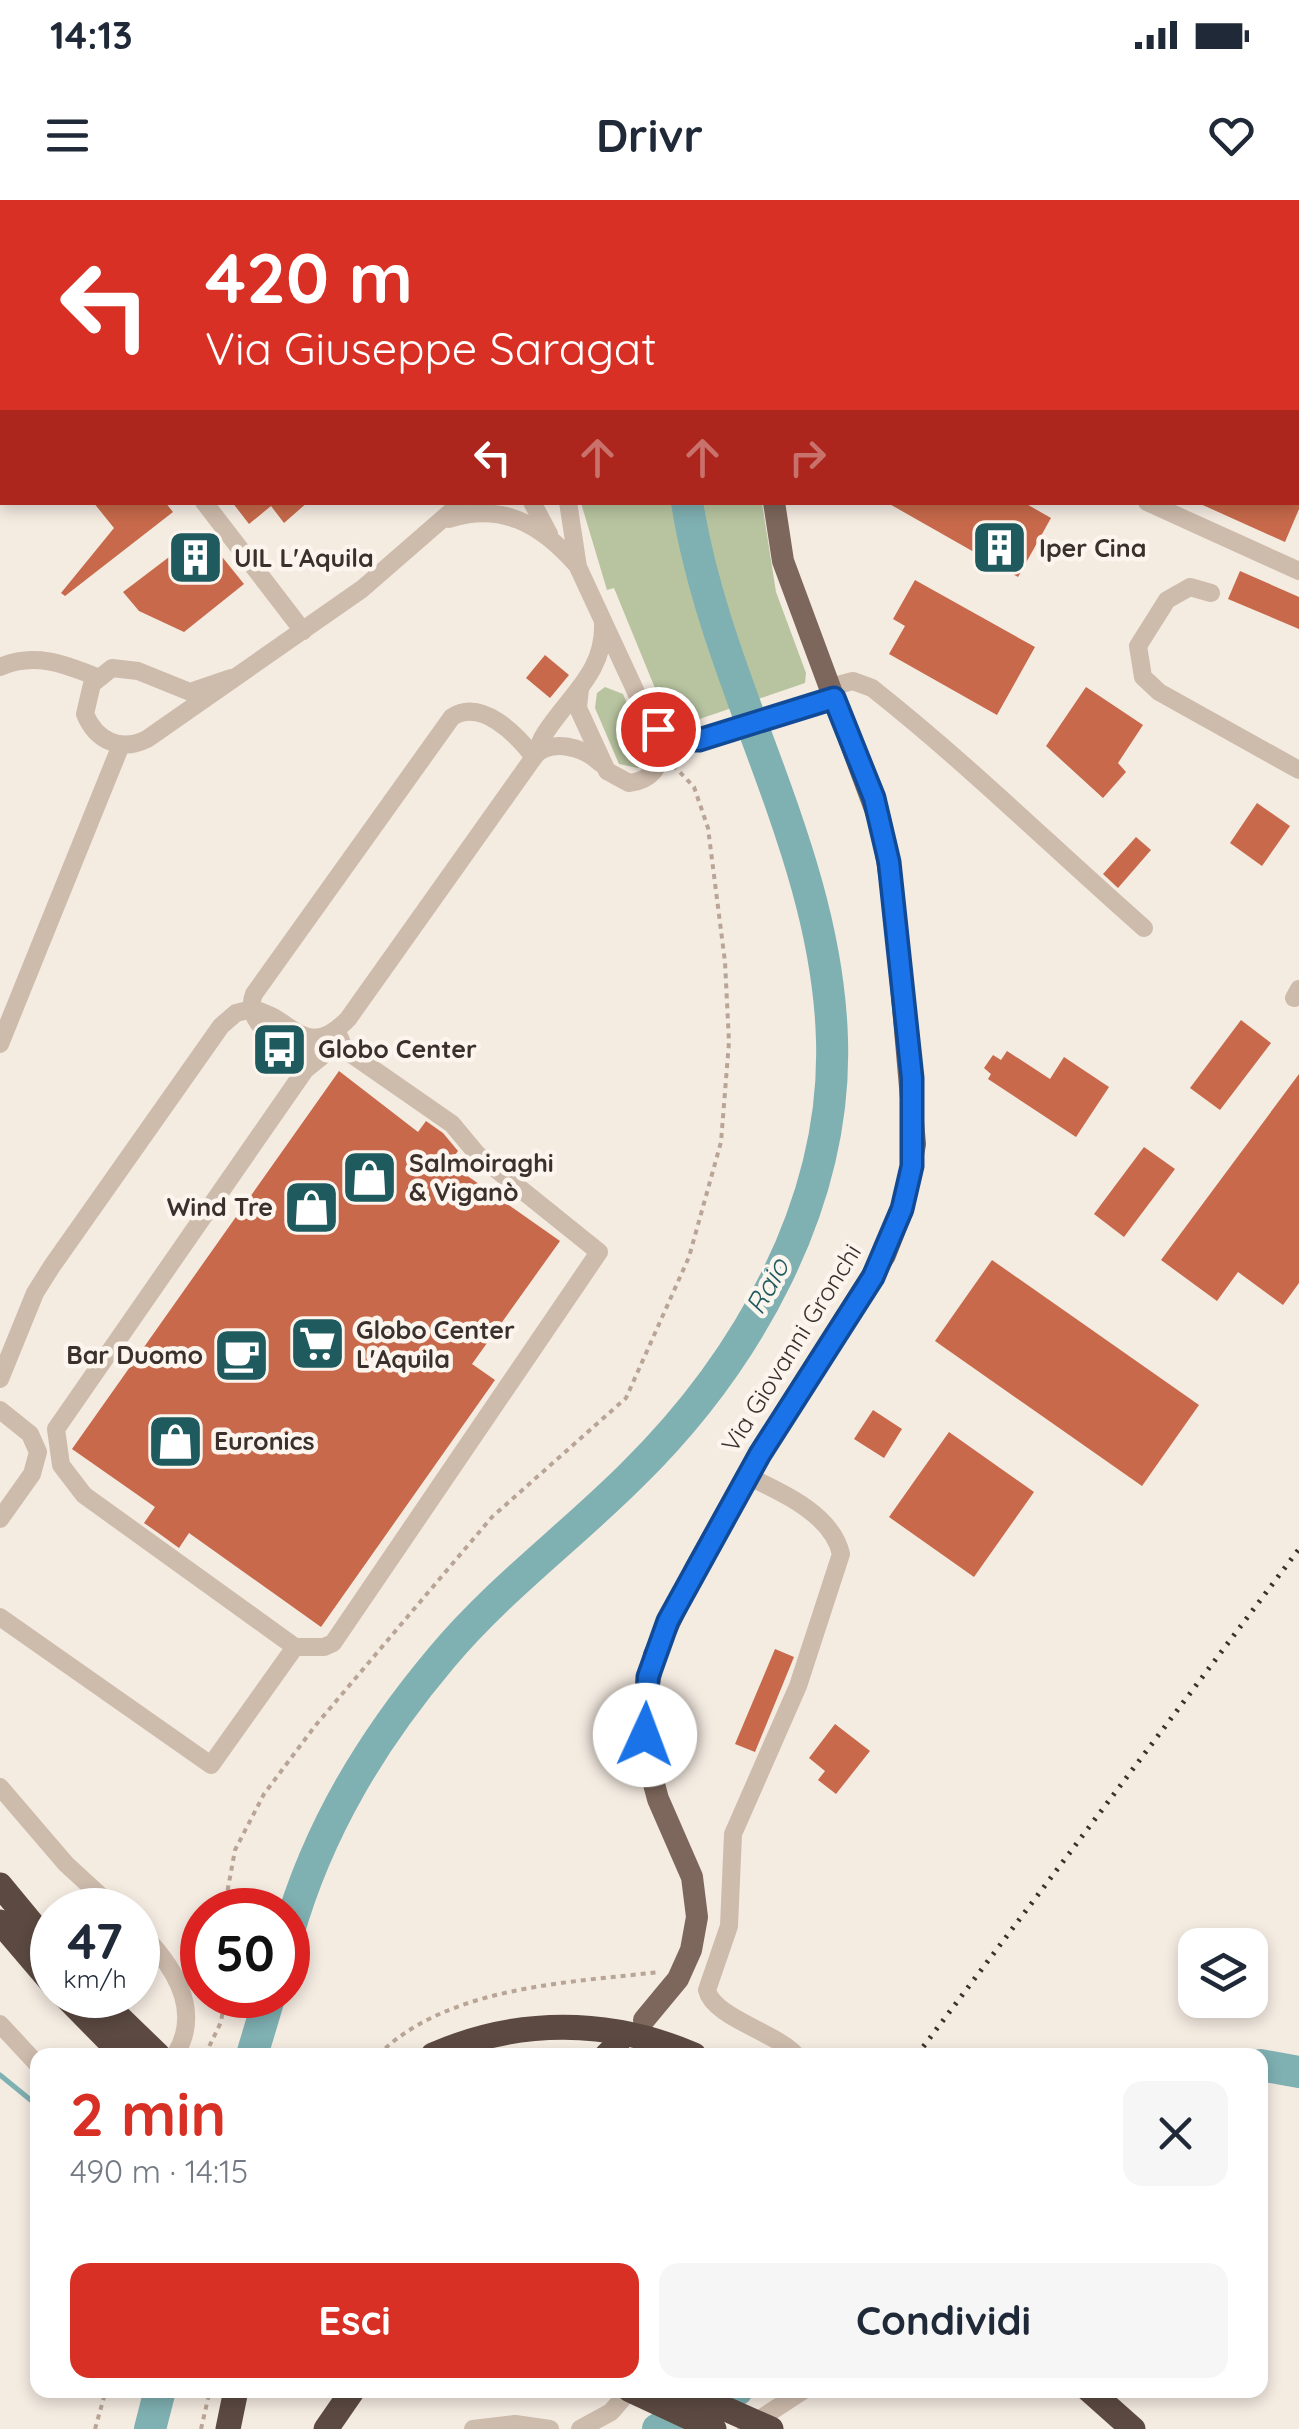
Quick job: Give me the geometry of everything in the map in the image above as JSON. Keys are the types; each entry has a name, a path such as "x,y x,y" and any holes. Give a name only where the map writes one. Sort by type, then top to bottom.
{"highway":[{"path":"0,1886 30,1922"},
{"path":"0,1922 30,1957"},
{"path":"92,2018 122,2043"},
{"path":"108,2018 122,2043"},
{"path":"454,2048 499,2033 574,2026 634,2035 673,2048"},
{"path":"228,2429 234,2398"},
{"path":"326,2429 347,2398"},
{"path":"647,2398 714,2429"},
{"path":"701,2398 771,2429"},
{"path":"1098,2398 1133,2429"}],"main road":[{"name":"Via Giovanni Gronchi","path":"644,2020 683,1970 696,1928 695,1887 650,1774 644,1724 646,1688 668,1621 747,1476 879,1266 902,1209 914,1155 912,1078 889,862 874,798 783,561 774,505"}],"street":[{"path":"206,505 303,631"},
{"path":"232,678 190,692 129,668 112,668 97,677 88,692 85,714 97,734 121,745 147,739 303,631 459,505"},
{"path":"535,505 563,538 578,567 661,746 658,765"},
{"path":"563,538 565,505"},
{"path":"1155,505 1299,571"},
{"path":"444,520 476,512 501,513 563,538"},
{"path":"1211,593 1190,586 1167,600 1138,646 1143,677 1159,692 1299,770"},
{"path":"100,1509 61,1464 56,1438 58,1423 305,1070 340,1038 356,1008 534,757 543,736 602,654 603,623"},
{"path":"0,667 24,659 48,660 97,677"},
{"path":"585,682 616,672 632,681"},
{"path":"534,757 546,748 572,748 594,756 617,779 636,782 699,740 800,709 853,681 876,692 978,776 1003,804 1144,928"},
{"path":"585,682 578,708 607,772"},
{"path":"0,1378 35,1292 52,1266 221,1026 247,1005 452,716 478,712 520,740 534,757"},
{"path":"651,724 677,738 699,740"},
{"path":"520,740 533,743 543,736"},
{"path":"0,1044 121,745"},
{"path":"247,1005 310,1038 330,1035 356,1008"},
{"path":"247,1005 254,1020 288,1045 308,1054 326,1052"},
{"path":"32,1474 41,1472 100,1509 295,1647 324,1648 333,1642 600,1252 482,1159 452,1124 344,1048 340,1038"},
{"path":"3,1412 45,1428 58,1423"},
{"path":"0,1519 32,1474 37,1447 3,1412"},
{"path":"747,1476 814,1516 835,1537 842,1554 798,1686 733,1834 729,1926 708,1990 714,2006 768,2033 787,2048"},
{"path":"0,1617 211,1765 295,1647"},
{"path":"0,1787 66,1864 92,1888"},
{"path":"160,1954 180,1983 186,2023 177,2048"},
{"path":"0,2024 30,2057"},
{"path":"580,2429 611,2412 623,2398"},
{"path":"744,2429 792,2398"},
{"path":"473,2429 505,2424 550,2429"}],"path":[{"path":"386,2048 402,2034 487,1998 683,1970"},
{"path":"208,2048 222,2018"},
{"path":"95,2429 104,2398"},
{"path":"201,2429 208,2398"}],"green space":[{"path":"582,505 762,505 776,592 806,673 805,683 685,724 666,715 614,588 607,590"},
{"path":"605,687 623,694 647,751 638,768 619,764 595,708 597,693"}],"building":[{"path":"95,505 167,505 173,512 65,596 61,593 114,528"},
{"path":"234,505 305,505 284,523 271,506 249,524"},
{"name":"Iper Cina","path":"891,505 1028,505 1051,518 1018,577"},
{"path":"1203,505 1299,505 1285,542"},
{"name":"UIL L'Aquila","path":"202,532 244,584 184,632 139,611 123,592"},
{"path":"1240,571 1299,597 1299,629 1228,599"},
{"path":"915,580 1035,647 997,715 889,654 905,626 893,619"},
{"path":"545,655 569,675 550,698 526,678"},
{"path":"1086,687 1143,725 1118,763 1126,772 1103,798 1046,746"},
{"path":"1257,803 1290,826 1262,866 1230,843"},
{"path":"1136,837 1151,850 1118,888 1103,874"},
{"path":"1241,1020 1271,1043 1220,1110 1190,1088"},
{"path":"1007,1051 1050,1079 1064,1057 1109,1087 1076,1137 988,1079 991,1074 984,1068 993,1055 1001,1060"},
{"name":"Globo Center L'Aquila","path":"339,1071 418,1132 426,1121 443,1133 458,1151 449,1163 560,1241 472,1364 495,1380 321,1627 189,1533 179,1548 144,1523 155,1507 72,1449"},
{"path":"1299,1074 1299,1283 1283,1305 1238,1272 1217,1301 1161,1260"},
{"path":"1144,1147 1175,1169 1124,1237 1094,1214"},
{"path":"992,1260 1199,1405 1142,1486 935,1341"},
{"path":"873,1410 902,1429 884,1458 854,1439"},
{"path":"949,1432 1034,1492 974,1577 889,1517"},
{"path":"775,1649 794,1657 755,1752 735,1744"},
{"path":"835,1724 870,1751 836,1794 818,1780 825,1771 809,1758"}],"waterway":[{"name":"Raio","path":"303,1888 331,1822 370,1753 442,1657 487,1609 632,1475 674,1431 712,1382 777,1277 801,1220 819,1161 830,1101 832,1040 826,970 792,835 721,637 688,505"},
{"name":"Raio","path":"254,2048 263,2018"},
{"path":"1268,2066 1299,2072"},
{"path":"0,2075 30,2099"},
{"name":"Raio","path":"150,2429 158,2398"},
{"path":"658,2429 721,2398"}],"railway":[{"path":"922,2048 1299,1549"},
{"path":"695,2429 711,2398"}],"place":[{"name":"Iper Cina","path":"1000,548"},
{"name":"UIL L'Aquila","path":"195,558"},
{"name":"Globo Center","path":"279,1049"},
{"name":"Salmoiraghi & Viganò","path":"370,1177"},
{"name":"Wind Tre","path":"312,1207"},
{"name":"Globo Center L'Aquila","path":"317,1344"},
{"name":"Bar Duomo","path":"242,1355"},
{"name":"Euronics","path":"175,1441"}],"route":[{"path":"645,1735 648,1677 668,1621 760,1454 884,1256 902,1209 915,1144 912,1078 889,862 874,798 834,698 699,740 682,740 658,729"}]}
